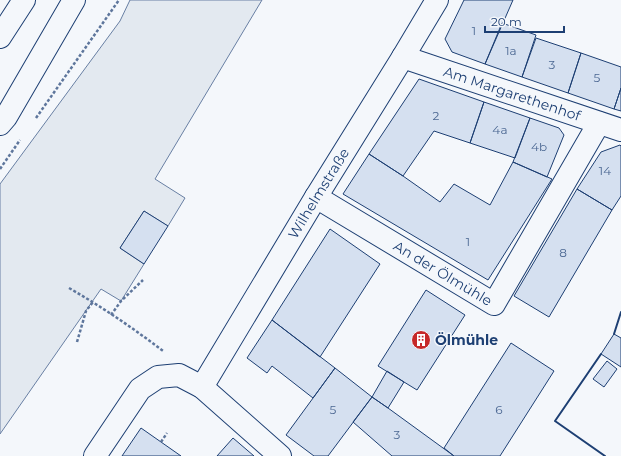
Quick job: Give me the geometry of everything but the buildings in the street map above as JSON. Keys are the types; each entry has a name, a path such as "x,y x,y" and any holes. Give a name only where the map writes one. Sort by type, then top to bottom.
{"street":[{"path":"0,37 24,0"},
{"path":"0,124 6,117 74,0"},
{"name":"Wilhelmstraße","path":"202,388 316,197 437,0"},
{"name":"Am Margarethenhof","path":"403,57 621,130"},
{"name":"An der Ölmühle","path":"316,197 494,304 599,123"},
{"path":"95,456 140,389 158,377 179,375 202,388 280,456"}],"path":[{"path":"32,124 119,0"},
{"path":"0,169 23,137"},
{"path":"111,315 121,301 143,280"},
{"path":"69,288 93,302 166,353 179,375"},
{"path":"77,342 86,311 93,302"},
{"path":"161,442 167,433"}],"shaded area":[{"path":"130,0 262,0 155,179 185,198 168,226 144,211 120,248 144,264 121,301 101,289 0,434 0,184 120,21"}],"wall":[{"path":"614,334 621,312"},
{"path":"601,354 555,421 605,456"}],"place":[{"name":"Ölmühle","path":"421,340"}]}
